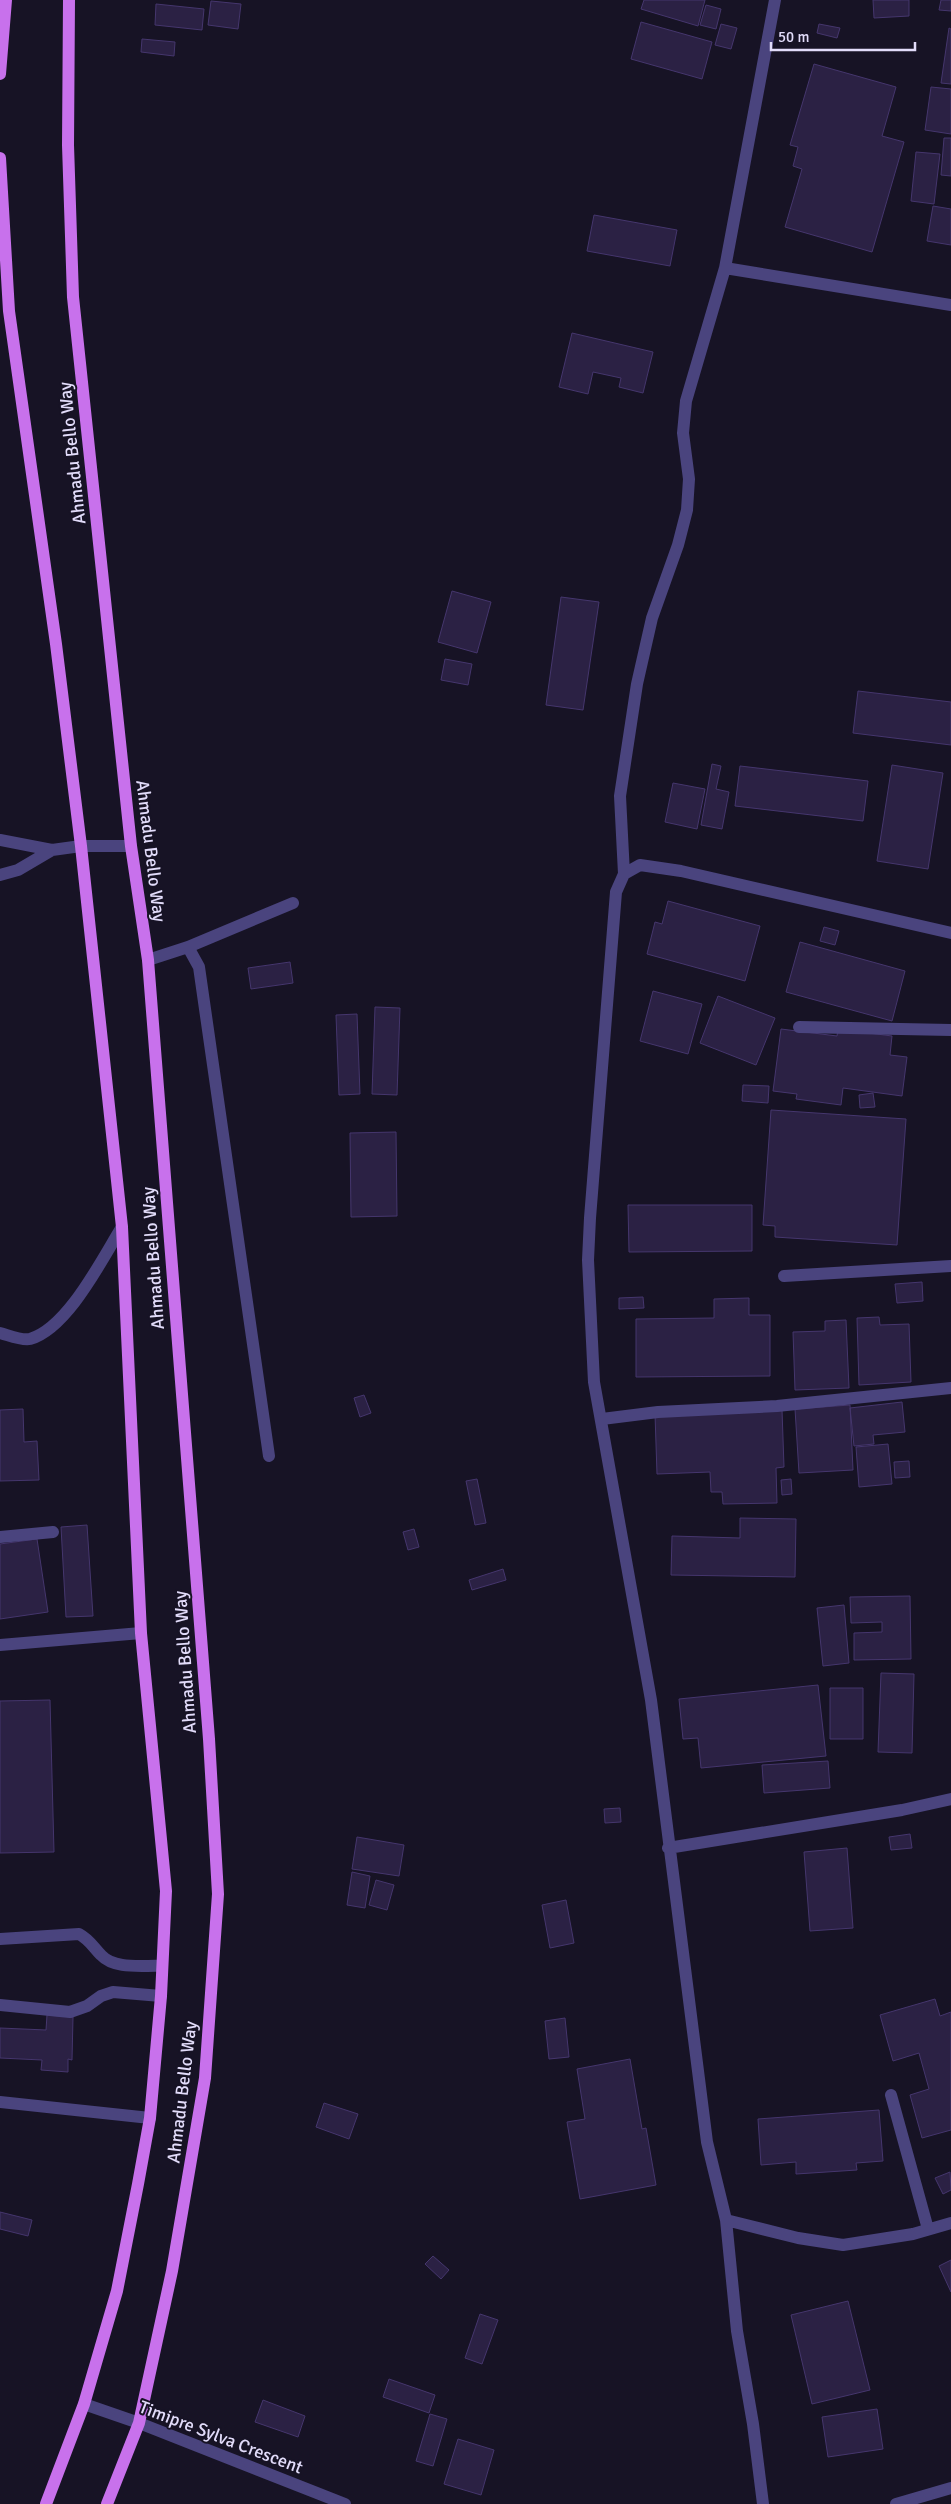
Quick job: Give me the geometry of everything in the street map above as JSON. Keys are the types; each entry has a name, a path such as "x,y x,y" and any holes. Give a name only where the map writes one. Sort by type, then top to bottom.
{"main road":[{"path":"0,74 6,0"},
{"name":"Ahmadu Bello Way","path":"69,0 68,146 73,297 131,846 148,960 209,1739 218,1894 206,2078 172,2271 138,2423 107,2504"},
{"name":"Ahmadu Bello Way","path":"0,158 9,311 56,644 122,1227 141,1633 166,1892 150,2118 117,2291 84,2404 46,2504"}],"street":[{"path":"762,2504 753,2424 737,2331 726,2220 707,2142 668,1848 651,1700 594,1382 588,1260 616,892 624,874 620,796 638,684 652,618 678,545 687,510 689,478 683,433 686,401 725,268 775,0"},
{"path":"725,268 951,304"},
{"path":"0,840 52,850 80,846 131,846"},
{"path":"0,875 18,870 52,850"},
{"path":"624,874 640,866 681,871 951,934"},
{"path":"148,960 188,947 294,903"},
{"path":"188,947 199,967 269,1456"},
{"path":"799,1027 951,1030"},
{"path":"0,1333 28,1340 50,1330 84,1290 122,1227"},
{"path":"784,1276 951,1266"},
{"path":"602,1419 667,1412 778,1406 951,1388"},
{"path":"0,1537 53,1532"},
{"path":"0,1645 141,1633"},
{"path":"668,1848 902,1810 951,1799"},
{"path":"0,1939 79,1934 89,1939 102,1957 115,1964 162,1966"},
{"path":"0,2005 70,2012 87,2006 101,1996 113,1992 160,1996"},
{"path":"891,2095 928,2229"},
{"path":"0,2102 150,2118"},
{"path":"726,2220 798,2238 843,2244 913,2234 951,2223"},
{"name":"Timipre Sylva Crescent","path":"84,2404 138,2423 345,2504"},
{"path":"896,2504 951,2488"}],"building":[{"path":"644,0 705,0 698,26 641,9"},
{"path":"873,0 909,0 909,16 874,18"},
{"path":"941,0 951,0 951,11 939,10"},
{"path":"211,1 241,4 238,29 208,25"},
{"path":"156,4 204,9 202,30 155,25"},
{"path":"706,5 721,9 716,29 700,25"},
{"path":"641,22 712,42 702,79 631,59"},
{"path":"721,24 737,28 731,49 715,45"},
{"path":"819,24 840,28 837,38 817,33"},
{"path":"949,28 951,29 951,84 941,83"},
{"path":"142,39 175,42 174,56 141,52"},
{"path":"814,64 896,87 882,136 904,142 872,252 785,227 802,169 793,166 798,147 790,145"},
{"path":"931,87 951,89 951,134 925,130"},
{"path":"944,138 951,138 951,176 941,175"},
{"path":"916,152 940,154 934,204 911,201"},
{"path":"933,206 951,209 951,245 927,241"},
{"path":"594,215 677,230 670,266 587,251"},
{"path":"572,333 653,352 643,393 619,387 621,378 593,372 588,394 559,387"},
{"path":"452,591 491,602 477,653 438,642"},
{"path":"561,597 599,602 583,710 546,705"},
{"path":"445,659 472,664 468,685 441,680"},
{"path":"858,691 951,702 951,745 853,733"},
{"path":"712,764 721,766 716,789 729,792 722,829 701,825"},
{"path":"892,765 943,773 928,869 877,861"},
{"path":"740,766 868,781 863,821 735,806"},
{"path":"673,783 705,789 697,829 665,822"},
{"path":"668,901 760,926 745,981 647,954 655,922 662,924"},
{"path":"824,927 839,931 835,945 820,941"},
{"path":"800,942 905,971 892,1021 786,992"},
{"path":"290,962 293,983 251,989 248,968"},
{"path":"653,991 702,1004 688,1054 640,1041"},
{"path":"718,996 775,1018 756,1065 700,1043"},
{"path":"375,1007 400,1008 397,1095 372,1094"},
{"path":"357,1014 360,1094 339,1095 336,1015"},
{"path":"781,1029 837,1036 838,1029 892,1036 890,1055 907,1057 902,1096 843,1088 841,1105 796,1099 797,1094 773,1091"},
{"path":"743,1085 769,1086 768,1103 742,1101"},
{"path":"873,1093 875,1107 860,1108 859,1095"},
{"path":"771,1110 906,1119 897,1245 775,1237 775,1226 763,1225"},
{"path":"396,1132 397,1216 351,1217 350,1133"},
{"path":"628,1205 752,1205 752,1251 629,1252"},
{"path":"922,1282 923,1301 897,1303 895,1284"},
{"path":"643,1297 644,1308 619,1309 619,1298"},
{"path":"749,1298 749,1315 770,1315 770,1376 636,1377 636,1319 714,1318 714,1299"},
{"path":"879,1317 880,1325 909,1324 911,1382 859,1385 857,1318"},
{"path":"846,1320 849,1388 795,1390 793,1332 825,1331 825,1321"},
{"path":"364,1395 371,1413 360,1417 354,1398"},
{"path":"902,1402 905,1432 873,1435 874,1444 854,1446 850,1408"},
{"path":"850,1405 853,1470 799,1473 795,1409"},
{"path":"23,1409 24,1442 37,1441 39,1480 0,1481 0,1410"},
{"path":"782,1410 784,1467 776,1468 777,1503 723,1504 722,1492 711,1492 710,1472 657,1474 655,1414"},
{"path":"888,1444 892,1484 859,1487 856,1447"},
{"path":"909,1461 910,1477 895,1478 894,1462"},
{"path":"477,1479 486,1523 475,1525 466,1481"},
{"path":"791,1479 792,1494 782,1495 781,1480"},
{"path":"740,1518 796,1519 795,1577 671,1575 672,1536 740,1538"},
{"path":"87,1525 93,1616 66,1617 61,1527"},
{"path":"414,1529 419,1547 408,1550 403,1532"},
{"path":"37,1539 48,1612 0,1619 0,1544"},
{"path":"503,1569 506,1580 472,1590 469,1580"},
{"path":"910,1596 911,1659 854,1660 854,1633 882,1632 882,1622 851,1623 850,1597"},
{"path":"844,1605 849,1663 823,1666 817,1608"},
{"path":"881,1673 914,1674 912,1753 878,1752"},
{"path":"818,1685 826,1756 701,1768 698,1738 683,1739 679,1699"},
{"path":"830,1688 863,1688 863,1739 830,1739"},
{"path":"50,1700 54,1852 0,1853 0,1701"},
{"path":"828,1761 830,1788 764,1793 762,1765"},
{"path":"620,1808 621,1822 605,1823 604,1809"},
{"path":"910,1834 912,1848 891,1850 889,1837"},
{"path":"357,1837 404,1845 399,1876 352,1869"},
{"path":"847,1848 853,1928 810,1931 804,1852"},
{"path":"352,1872 370,1876 365,1908 347,1905"},
{"path":"376,1880 394,1885 387,1910 369,1905"},
{"path":"566,1900 574,1943 550,1948 542,1905"},
{"path":"935,1999 940,2016 951,2012 951,2130 922,2138 910,2095 929,2089 919,2053 893,2061 880,2015"},
{"path":"47,2015 73,2017 72,2060 68,2059 68,2072 41,2070 42,2060 0,2058 0,2028 46,2030"},
{"path":"565,2018 569,2057 549,2059 545,2021"},
{"path":"630,2059 642,2129 646,2128 656,2185 580,2199 567,2122 585,2119 577,2069"},
{"path":"324,2103 358,2114 349,2139 316,2127"},
{"path":"879,2110 883,2161 856,2163 857,2170 796,2174 796,2162 761,2165 758,2119"},
{"path":"950,2172 951,2190 943,2194 935,2178"},
{"path":"0,2212 32,2220 28,2236 0,2229"},
{"path":"433,2256 449,2270 441,2279 425,2264"},
{"path":"951,2260 951,2292 939,2266"},
{"path":"848,2301 870,2390 812,2404 791,2315"},
{"path":"480,2314 498,2320 482,2364 465,2358"},
{"path":"389,2379 435,2395 429,2413 383,2397"},
{"path":"263,2400 305,2416 298,2437 255,2422"},
{"path":"877,2409 883,2449 828,2457 822,2417"},
{"path":"430,2414 447,2419 433,2466 416,2461"},
{"path":"458,2439 494,2450 481,2495 444,2484"}]}
